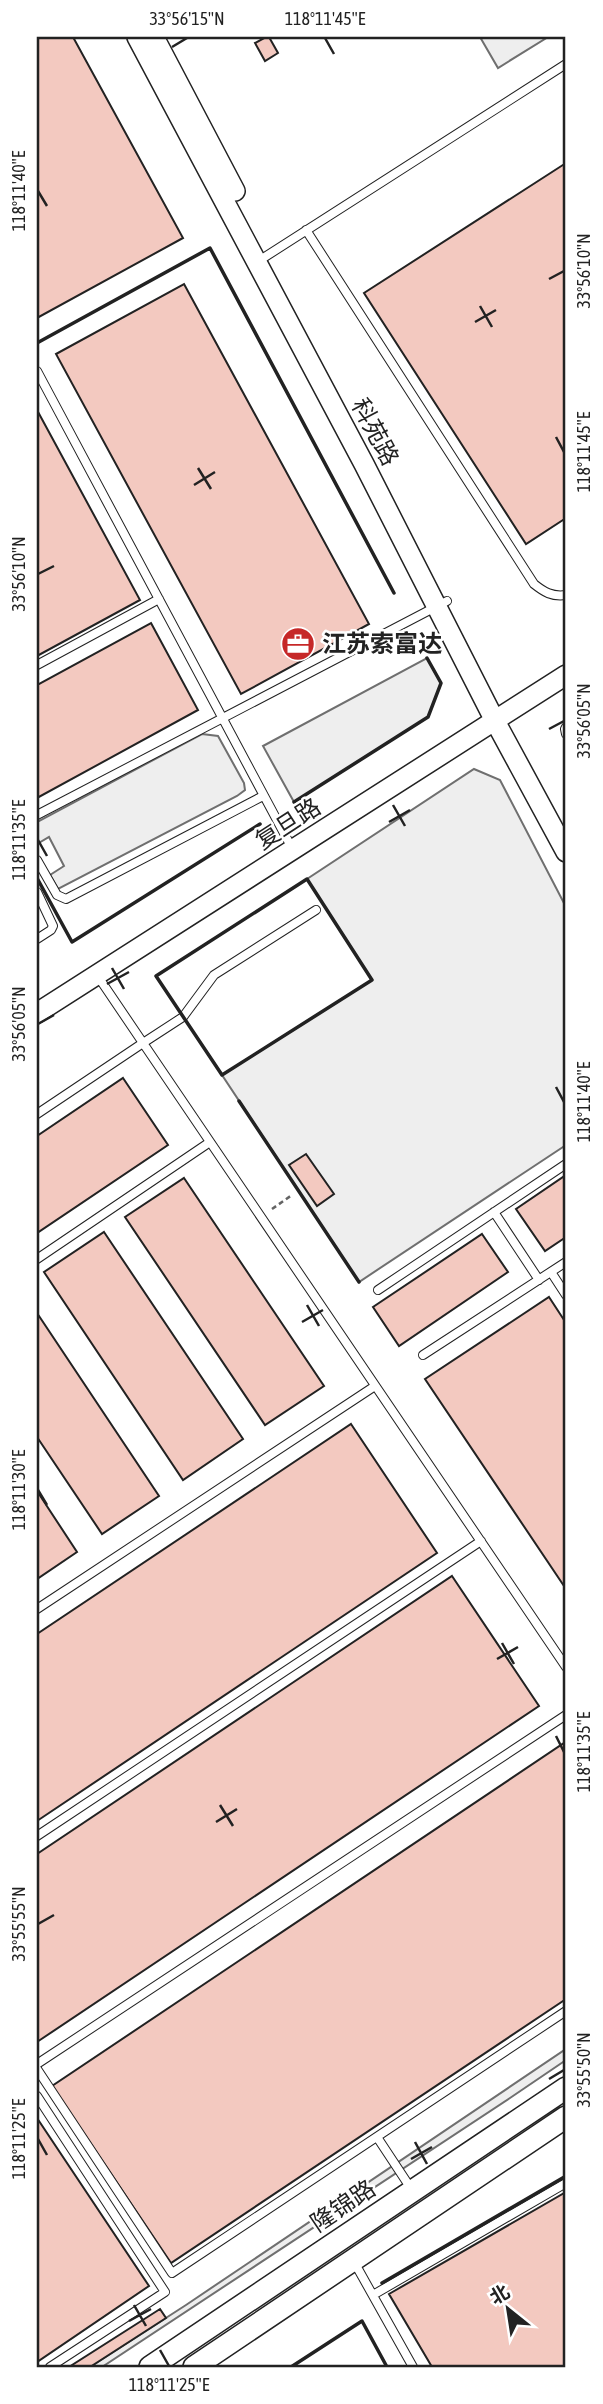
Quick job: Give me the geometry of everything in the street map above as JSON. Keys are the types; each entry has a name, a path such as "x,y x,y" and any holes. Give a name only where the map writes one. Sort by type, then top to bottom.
{"main road":[{"name":"隆锦路","path":"149,2367 566,2088"},
{"name":"隆锦路","path":"194,2367 566,2117"}],"street":[{"name":"科苑路","path":"137,37 262,258"},
{"name":"科苑路","path":"154,37 262,258 501,717 566,852"},
{"name":"复旦路","path":"37,1013 566,675"},
{"name":"科苑路","path":"501,717 566,828"}],"lane":[{"path":"262,258 563,66 566,77"},
{"path":"306,230 534,584 546,593 566,595"},
{"path":"37,374 293,850"},
{"path":"37,665 159,599"},
{"path":"37,814 442,603"},
{"path":"566,727 566,734"},
{"path":"37,860 57,895 66,899 264,796"},
{"path":"37,892 53,926 37,939"},
{"path":"37,1114 183,1017 214,975 316,910"},
{"path":"97,975 566,1667"},
{"path":"37,1259 210,1142"},
{"path":"378,1290 566,1164"},
{"path":"494,1212 539,1280"},
{"path":"423,1355 566,1262"},
{"path":"551,1272 566,1294"},
{"path":"37,1609 375,1386"},
{"path":"37,1836 481,1541"},
{"path":"566,1715 37,2066 172,2273 566,2011"},
{"path":"37,2096 165,2292 50,2367"},
{"path":"377,2137 413,2191"},
{"path":"373,2295 566,2183"},
{"path":"353,2260 413,2367"}],"path":[{"path":"261,1217 292,1195"}],"shaded area":[{"path":"480,37 548,37 498,68"},
{"path":"427,658 441,683 428,717 294,802 263,746"},
{"path":"202,734 218,736 244,783 245,790 58,889 50,875 64,866 49,837 37,844 37,822"},
{"path":"474,769 500,780 566,907 566,1145 359,1282 222,1075 372,980 307,879"},
{"path":"566,2049 566,2060 510,2098 102,2367 90,2367 186,2305"}],"building":[{"path":"37,37 73,37 183,238 37,318"},
{"path":"269,37 278,53 265,61 255,43"},
{"path":"566,163 566,518 526,544 364,293"},
{"path":"184,284 369,624 241,694 56,354"},
{"path":"37,410 140,600 37,656"},
{"path":"151,623 198,710 37,798 37,685"},
{"path":"123,1078 168,1145 37,1233 37,1136"},
{"path":"306,1154 334,1194 317,1206 289,1165"},
{"path":"566,1175 566,1237 545,1251 516,1209"},
{"path":"184,1178 324,1386 265,1425 125,1217"},
{"path":"104,1232 243,1439 183,1480 44,1272"},
{"path":"482,1234 508,1272 399,1346 373,1307"},
{"path":"549,1297 566,1323 566,1589 425,1379"},
{"path":"37,1313 159,1496 102,1534 37,1437"},
{"path":"351,1424 437,1553 37,1821 37,1634"},
{"path":"37,1491 77,1552 37,1579"},
{"path":"452,1576 539,1706 37,2042 37,1854"},
{"path":"564,1743 566,1999 171,2263 52,2086"},
{"path":"37,2118 149,2286 37,2362"},
{"path":"566,2192 566,2367 432,2367 389,2294"},
{"path":"160,2309 166,2318 90,2367 69,2367"}],"wall":[{"path":"37,343 210,248 394,593"},
{"path":"294,802 428,717 441,683 427,658"},
{"path":"37,878 72,942 260,824"},
{"path":"307,879 372,980 222,1075 156,976 307,879"},
{"path":"239,1101 359,1282"},
{"path":"382,2283 566,2176"},
{"path":"291,2367 362,2321 387,2367"}],"place":[{"name":"江苏索富达","path":"298,644"}]}
